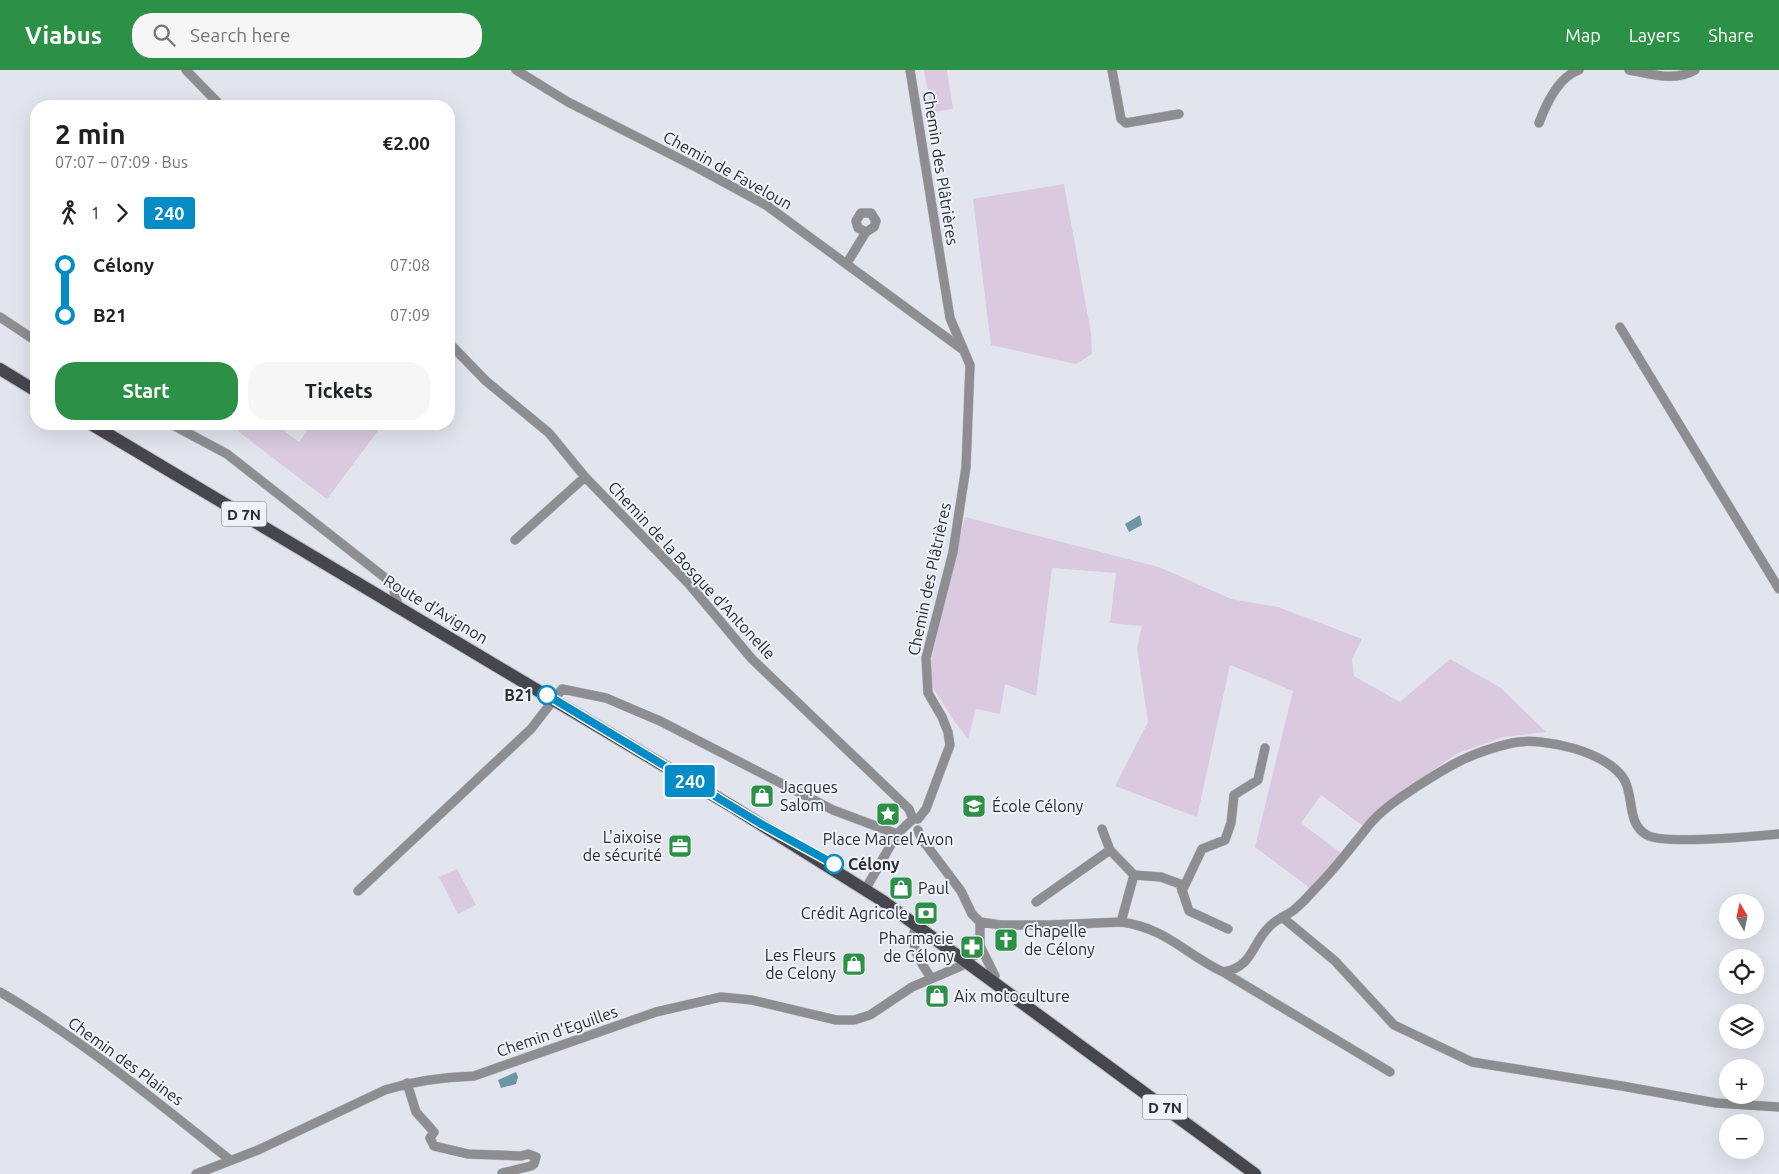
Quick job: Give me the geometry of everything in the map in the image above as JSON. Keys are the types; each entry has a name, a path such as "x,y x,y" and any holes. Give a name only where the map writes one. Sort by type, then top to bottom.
{"main road":[{"path":"0,369 30,387"},
{"name":"Route d'Avignon","path":"101,430 398,605 867,887 901,905 968,961 995,976 1074,1040"},
{"name":"Route d'Avignon","path":"867,887 1255,1174"}],"street":[{"path":"186,70 216,100"},
{"name":"Chemin de Faveloun","path":"516,70 568,102 766,205 963,349"},
{"name":"Chemin des Plâtrières","path":"910,70 950,318 970,365 966,467 953,552 926,658 928,693 942,717 950,745 926,809 913,821"},
{"path":"1112,70 1121,119 1126,123 1179,114"},
{"path":"1539,123 1546,104 1561,83 1579,70"},
{"path":"1629,70 1656,76 1676,77 1695,70"},
{"path":"847,263 866,232"},
{"path":"0,317 30,337"},
{"path":"1620,327 1779,589"},
{"name":"Chemin de la Bosque d'Antonelle","path":"455,348 486,381 549,433 585,477 689,584 752,659 909,809 913,821"},
{"path":"182,430 227,454 388,580 393,588 398,605"},
{"path":"515,540 585,477"},
{"path":"358,891 531,729 556,700 562,689 606,698 660,722 833,810 897,834"},
{"path":"1223,972 1243,966 1269,927 1293,911 1311,894 1344,859 1369,824 1396,800 1452,764 1513,742 1538,740 1554,742 1592,756 1614,769 1625,781 1634,821 1640,830 1649,836 1675,839 1779,834"},
{"path":"1182,891 1202,849 1225,840 1231,823 1234,795 1258,780 1265,748"},
{"path":"867,887 897,834 913,821 922,824 918,830 920,838 961,891 972,914 980,922 1001,925 1121,922 1137,924 1165,935 1200,960 1390,1072"},
{"path":"1102,829 1110,850 1134,875 1161,878 1180,884 1188,911 1228,929"},
{"path":"1036,902 1110,850"},
{"path":"1121,922 1134,875"},
{"path":"1282,917 1335,961 1394,1025 1472,1062 1716,1103 1779,1107"},
{"path":"980,922 980,946 995,976"},
{"path":"916,924 912,938 917,956 932,978"},
{"path":"968,961 976,954 980,946"},
{"name":"Chemin d'Eguilles","path":"196,1174 258,1150 355,1103 407,1083 445,1077 474,1076 656,1012 721,997 752,1000 836,1020 854,1020 870,1015 912,987 968,961"},
{"name":"Chemin des Plaines","path":"0,992 26,1007 155,1101 230,1160"},
{"path":"407,1083 416,1112 434,1132 430,1138 434,1146 468,1154 520,1156 528,1154 536,1157 534,1164 531,1166 502,1173"}],"shaded area":[{"path":"924,70 947,70 953,109 932,112"},
{"path":"1064,184 1091,333 1092,354 1076,364 991,345 973,199"},
{"path":"238,430 283,430 299,442 308,430 379,430 327,499"},
{"path":"965,517 1159,567 1231,599 1278,607 1362,639 1352,659 1354,676 1400,702 1450,659 1501,688 1546,732 1504,737 1458,753 1382,805 1363,826 1321,795 1301,823 1341,853 1310,888 1255,847 1293,691 1230,665 1197,817 1115,786 1148,722 1137,648 1142,626 1110,623 1116,573 1052,568 1036,696 1005,684 1000,714 976,709 968,739 954,721 930,680 931,661"},
{"path":"457,869 476,905 458,914 439,877"}],"water":[{"path":"1140,515 1142,525 1129,532 1125,524"},
{"path":"516,1072 518,1077 516,1084 501,1088 498,1080"}],"bus line":[{"name":"240","path":"547,695 763,825 834,864"}],"place":[{"name":"B21","path":"547,695"},
{"name":"Jacques Salom","path":"762,796"},
{"name":"École Célony","path":"974,806"},
{"name":"Place Marcel Avon","path":"888,814"},
{"name":"L'aixoise de sécurité","path":"680,846"},
{"name":"Célony","path":"834,864"},
{"name":"Paul","path":"901,888"},
{"name":"Crédit Agricole","path":"926,913"},
{"name":"Chapelle de Célony","path":"1006,940"},
{"name":"Pharmacie de Célony","path":"972,947"},
{"name":"Les Fleurs de Celony","path":"854,964"},
{"name":"Aix motoculture","path":"937,996"}]}
